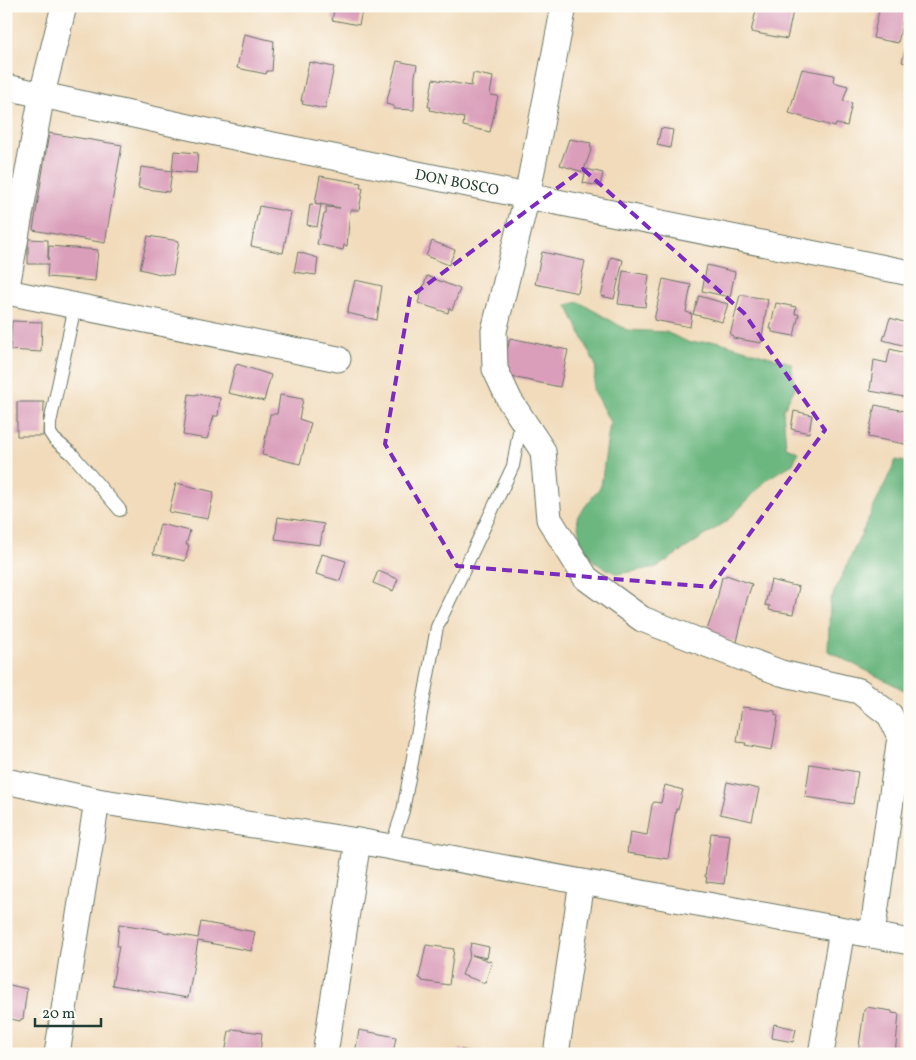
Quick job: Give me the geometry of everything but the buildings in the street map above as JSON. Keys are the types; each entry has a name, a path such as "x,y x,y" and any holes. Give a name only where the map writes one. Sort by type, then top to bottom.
{"street":[{"path":"64,6 42,94 7,292 338,359"},
{"path":"564,6 527,196 494,331 495,369 510,401 543,451 549,519 586,578 642,619 781,674 859,691 890,714 900,737 872,935"},
{"name":"DON BOSCO","path":"6,87 248,140 910,273"},
{"path":"6,781 97,801 358,841 910,942"},
{"path":"57,1054 97,801"},
{"path":"325,1054 358,841"},
{"path":"556,1054 582,882"},
{"path":"821,1054 842,930"}],"lane":[{"path":"76,306 50,423 50,433 54,439 72,454 120,510"},
{"path":"391,847 403,811 437,627 513,466 522,418"}],"highlighted area":[{"path":"583,169 744,313 825,430 711,587 457,566 385,444 410,297"}],"green space":[{"path":"579,302 627,330 666,332 690,343 716,341 791,363 795,388 783,410 786,447 798,452 793,464 770,477 727,521 657,567 617,574 594,562 580,540 577,517 601,486 610,422 593,390 596,366 567,305"},
{"path":"896,460 910,463 910,693 828,651 830,601"}]}
